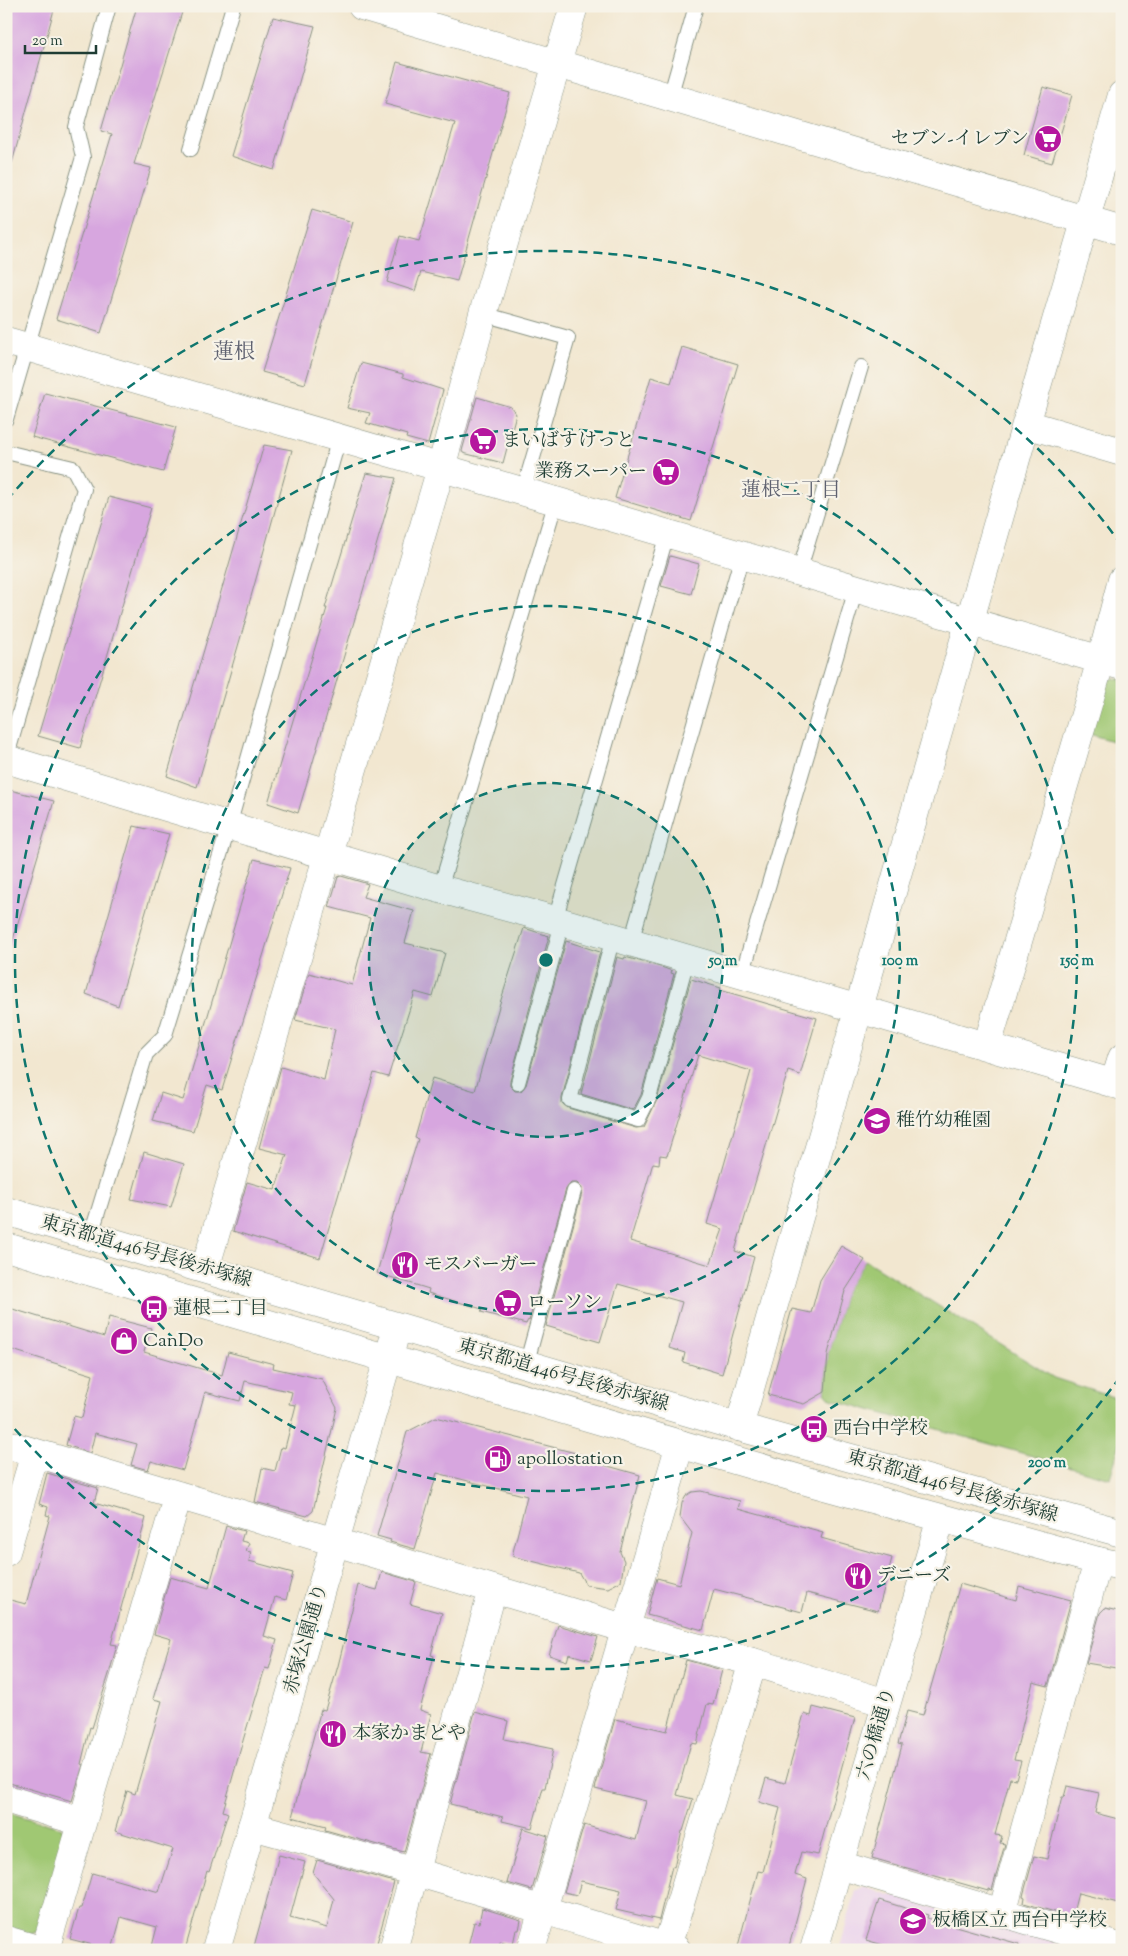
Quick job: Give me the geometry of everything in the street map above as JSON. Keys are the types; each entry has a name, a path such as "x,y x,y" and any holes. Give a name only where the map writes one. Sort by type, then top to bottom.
{"street":[{"path":"362,6 395,11 557,65 1122,231"},
{"path":"205,1269 441,468 483,314 574,6"},
{"path":"739,1428 1122,95"},
{"path":"17,345 1111,663"},
{"path":"1026,424 1122,452"},
{"path":"987,1046 1111,663 1122,580"},
{"path":"6,759 440,889 558,921 1118,1085 1122,1058"},
{"name":"東京都道446号長後赤塚線","path":"6,1211 739,1428 1122,1533"},
{"name":"東京都道446号長後赤塚線","path":"6,1247 680,1444 1110,1564"},
{"name":"赤塚公園通り","path":"216,1950 397,1328"},
{"path":"6,1444 624,1628 753,1662 886,1703"},
{"path":"531,1950 624,1628 680,1444"},
{"path":"6,1552 35,1453"},
{"path":"46,1950 178,1495"},
{"name":"六の橋通り","path":"814,1950 941,1518"},
{"path":"1002,1914 1110,1564"},
{"path":"392,1950 416,1870 493,1589"},
{"path":"252,1826 416,1870 670,1949 753,1662"},
{"path":"6,1799 82,1822"},
{"path":"840,1865 1122,1948"},
{"path":"6,1940 40,1950"}],"lane":[{"path":"6,419 17,345 83,157 76,127 109,6"},
{"path":"191,149 233,6"},
{"path":"670,97 696,6"},
{"path":"483,314 568,338 524,492"},
{"path":"799,572 861,367"},
{"path":"91,1235 146,1054 165,1036 229,826 339,438"},
{"path":"6,452 73,468 84,489 6,759"},
{"path":"440,889 556,501"},
{"path":"518,1083 558,921 667,534"},
{"path":"687,960 648,1098 638,1120 570,1100 742,556"},
{"path":"742,975 856,589"},
{"path":"526,1365 574,1191"}],"shaded area":[{"name":"板橋区立 西台中学校","path":"863,1887 1080,1950 839,1950 856,1891"}],"green space":[{"path":"1115,678 1122,680 1122,744 1086,733 1101,682"},
{"path":"865,1260 1054,1378 1122,1400 1122,1436 1110,1478 831,1399 825,1392 828,1354 845,1291"},
{"path":"6,1812 62,1828 67,1837 40,1930 27,1936 6,1929"}],"building":[{"path":"8,6 55,6 12,163 6,162 6,14"},
{"path":"137,6 184,6 134,164 151,168 101,333 56,319 112,134 101,131"},
{"path":"273,17 315,26 274,170 231,156"},
{"path":"397,62 510,93 457,281 421,272 415,291 387,282 400,236 419,241 455,123 385,104"},
{"path":"1043,87 1072,95 1052,163 1024,155"},
{"path":"312,210 353,222 305,384 262,372"},
{"path":"682,347 738,364 691,521 615,498 651,377 671,383"},
{"path":"361,363 403,374 403,377 443,390 428,444 406,438 407,435 366,423 370,413 347,408"},
{"path":"45,393 176,427 163,472 32,437"},
{"path":"477,397 511,407 516,414 503,463 463,453 462,451"},
{"path":"264,445 292,450 248,612 197,787 167,776"},
{"path":"366,473 396,478 298,813 268,803"},
{"path":"109,497 151,508 80,748 38,736"},
{"path":"670,556 699,564 691,594 661,586"},
{"path":"6,789 54,801 11,946 6,945"},
{"path":"134,826 169,834 118,1006 86,994"},
{"path":"254,859 290,868 222,1090 207,1085 193,1131 153,1121 161,1093 183,1100"},
{"path":"341,876 368,884 363,897 414,911 405,943 445,953 433,997 415,992 388,1077 374,1073 320,1258 233,1231 247,1182 275,1190 287,1155 259,1148 281,1067 324,1080 335,1029 295,1020 309,973 352,985 370,918 329,907 338,877"},
{"path":"524,928 549,936 510,1081 510,1086 515,1091 521,1091 526,1085 566,941 600,952 562,1103 568,1108 636,1128 644,1127 657,1100 691,979 721,988 720,990 817,1018 800,1075 788,1071 735,1251 754,1257 722,1374 683,1362 685,1353 669,1348 682,1302 618,1284 600,1342 546,1326 582,1193 582,1188 577,1183 571,1183 566,1189 529,1321 526,1324 481,1312 482,1309 428,1293 429,1289 377,1273 394,1212 418,1139 415,1138 432,1078 475,1091","holes":["698,1055 751,1071 707,1224 723,1229 710,1265 630,1241 653,1163 659,1164 660,1155 667,1156"]},
{"path":"617,957 624,959 625,957 664,968 672,971 671,973 674,974 641,1095 633,1110 581,1094"},
{"path":"144,1152 184,1164 171,1207 131,1199"},
{"path":"841,1246 865,1260 845,1291 828,1354 825,1392 804,1404 768,1395 792,1309 811,1313 820,1280"},
{"path":"6,1307 104,1337 109,1317 151,1328 144,1352 222,1375 228,1352 274,1364 273,1368 322,1379 337,1408 313,1511 307,1516 255,1502 262,1468 275,1471 281,1447 285,1448 296,1405 289,1404 292,1392 245,1381 240,1401 205,1392 183,1470 151,1461 148,1470 131,1465 137,1444 95,1433 90,1453 66,1445 74,1416 82,1418 93,1375 6,1348"},
{"path":"436,1417 591,1457 590,1461 640,1475 620,1552 624,1561 621,1581 608,1588 586,1585 579,1573 512,1556 527,1496 437,1473 415,1549 377,1536 407,1432"},
{"path":"47,1473 98,1488 94,1503 146,1518 111,1644 117,1645 92,1728 90,1727 81,1764 83,1765 72,1801 6,1782 6,1599 26,1604 50,1516 46,1515 48,1507 39,1504"},
{"path":"701,1491 740,1501 738,1509 823,1532 821,1538 892,1558 878,1611 807,1593 802,1612 714,1589 703,1630 647,1615 657,1578 679,1584 692,1533 680,1517 682,1503 686,1496 692,1492"},
{"path":"226,1526 244,1531 241,1541 249,1543 246,1551 251,1552 249,1561 293,1573 286,1600 275,1597 264,1636 277,1640 269,1669 265,1668 244,1737 223,1811 228,1813 209,1872 207,1871 185,1950 151,1950 157,1927 121,1917 112,1950 70,1939 79,1908 82,1908 92,1873 159,1892 173,1849 115,1831 127,1791 135,1794 162,1701 153,1699 171,1639 154,1634 170,1577 209,1588"},
{"path":"382,1572 416,1582 410,1604 442,1613 431,1655 434,1656 420,1710 431,1714 421,1752 431,1754 404,1852 325,1830 326,1826 292,1817 321,1709 325,1710 338,1666 358,1585 377,1590"},
{"path":"960,1584 1016,1600 1019,1586 1071,1600 1048,1686 1033,1682 1014,1760 1021,1761 1016,1779 1010,1778 995,1835 1002,1836 1000,1843 1005,1844 992,1890 988,1889 988,1891 872,1858 902,1745 898,1744 907,1711 923,1715"},
{"path":"1105,1608 1122,1612 1122,1669 1086,1663 1100,1613"},
{"path":"558,1625 598,1637 591,1660 569,1654 567,1661 549,1655"},
{"path":"686,1660 722,1670 713,1705 707,1704 697,1744 691,1743 677,1795 693,1799 682,1831 674,1867 672,1866 659,1920 616,1910 621,1890 581,1881 577,1895 564,1892 584,1825 636,1840 646,1801 595,1789 596,1785 615,1719 667,1731"},
{"path":"813,1707 855,1718 818,1855 801,1852 795,1875 807,1879 788,1950 753,1950 738,1946 758,1871 763,1872 780,1808 759,1802 766,1778 785,1783 804,1714 811,1716"},
{"path":"475,1712 508,1721 504,1739 553,1749 545,1788 543,1788 532,1828 502,1821 503,1817 450,1804"},
{"path":"1067,1786 1099,1793 1095,1813 1122,1820 1122,1904 1078,1893 1072,1917 1024,1903 1025,1897 1023,1896 1034,1856 1047,1859 1062,1797 1064,1797"},
{"path":"523,1828 548,1836 532,1890 507,1883"},
{"path":"279,1855 305,1862 290,1918 327,1928 334,1899 313,1873 317,1860 394,1882 375,1950 253,1950"},
{"path":"879,1900 928,1915 927,1918 1019,1944 1018,1950 881,1950 883,1945 866,1940"},
{"path":"482,1908 521,1920 519,1930 516,1930 513,1944 500,1941 499,1950 467,1950 474,1922 479,1923"}],"place":[{"name":"セブン-イレブン","path":"1048,139"},
{"name":"まいばすけっと","path":"483,441"},
{"name":"業務スーパー","path":"666,472"},
{"name":"稚竹幼稚園","path":"877,1121"},
{"name":"モスバーガー","path":"405,1265"},
{"name":"ローソン","path":"508,1303"},
{"name":"蓮根二丁目","path":"154,1309"},
{"name":"CanDo","path":"124,1341"},
{"name":"西台中学校","path":"814,1429"},
{"name":"apollostation","path":"498,1459"},
{"name":"デニーズ","path":"858,1576"},
{"name":"本家かまどや","path":"333,1734"},
{"name":"板橋区立 西台中学校","path":"913,1921"}],"district":[{"name":"蓮根","path":"234,353"},
{"name":"蓮根二丁目","path":"791,491"}]}
